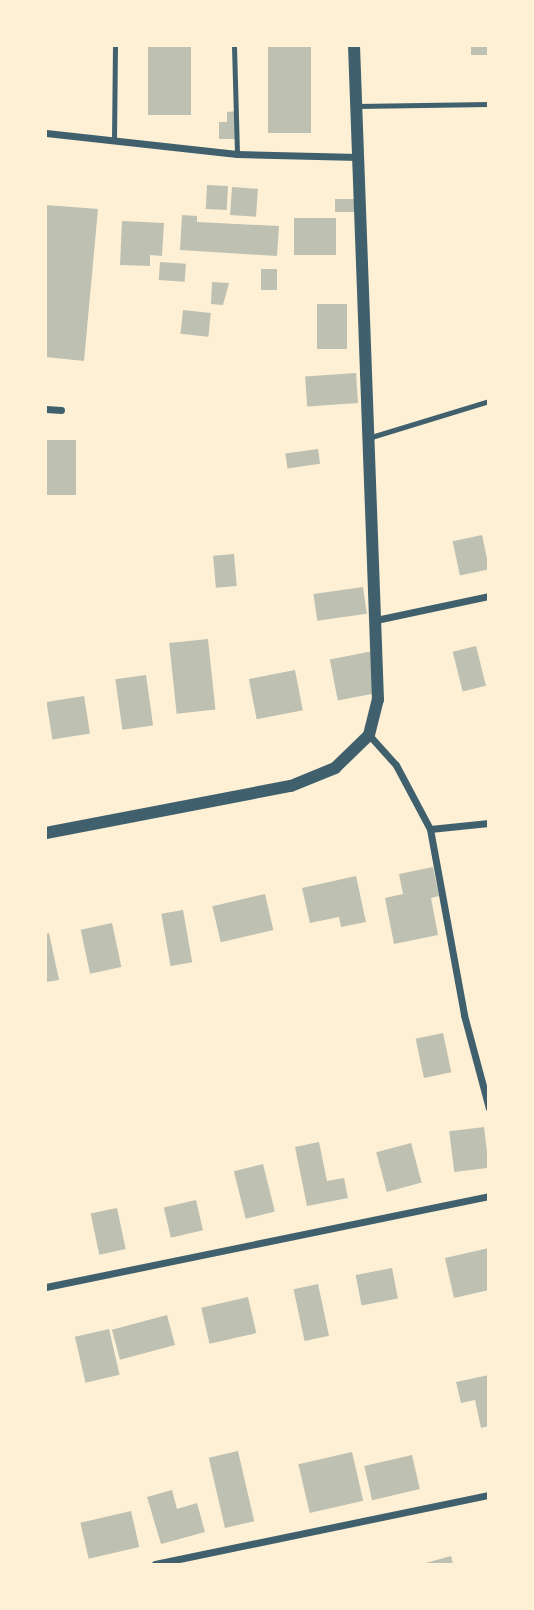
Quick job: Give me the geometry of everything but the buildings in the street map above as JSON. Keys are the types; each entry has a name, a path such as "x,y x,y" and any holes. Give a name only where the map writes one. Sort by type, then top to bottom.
{"street":[{"path":"46,834 291,786 335,768 369,735 378,700 354,46"},
{"path":"46,133 237,154 358,157"},
{"path":"46,410 61,410"},
{"path":"376,620 488,596"},
{"path":"369,735 396,765 430,830 464,1015 488,1108"},
{"path":"430,830 488,822"},
{"path":"46,1287 488,1196"},
{"path":"155,1564 488,1495"}],"lane":[{"path":"114,141 115,46"},
{"path":"234,46 237,154"},
{"path":"357,106 488,104"},
{"path":"368,438 488,401"}]}
